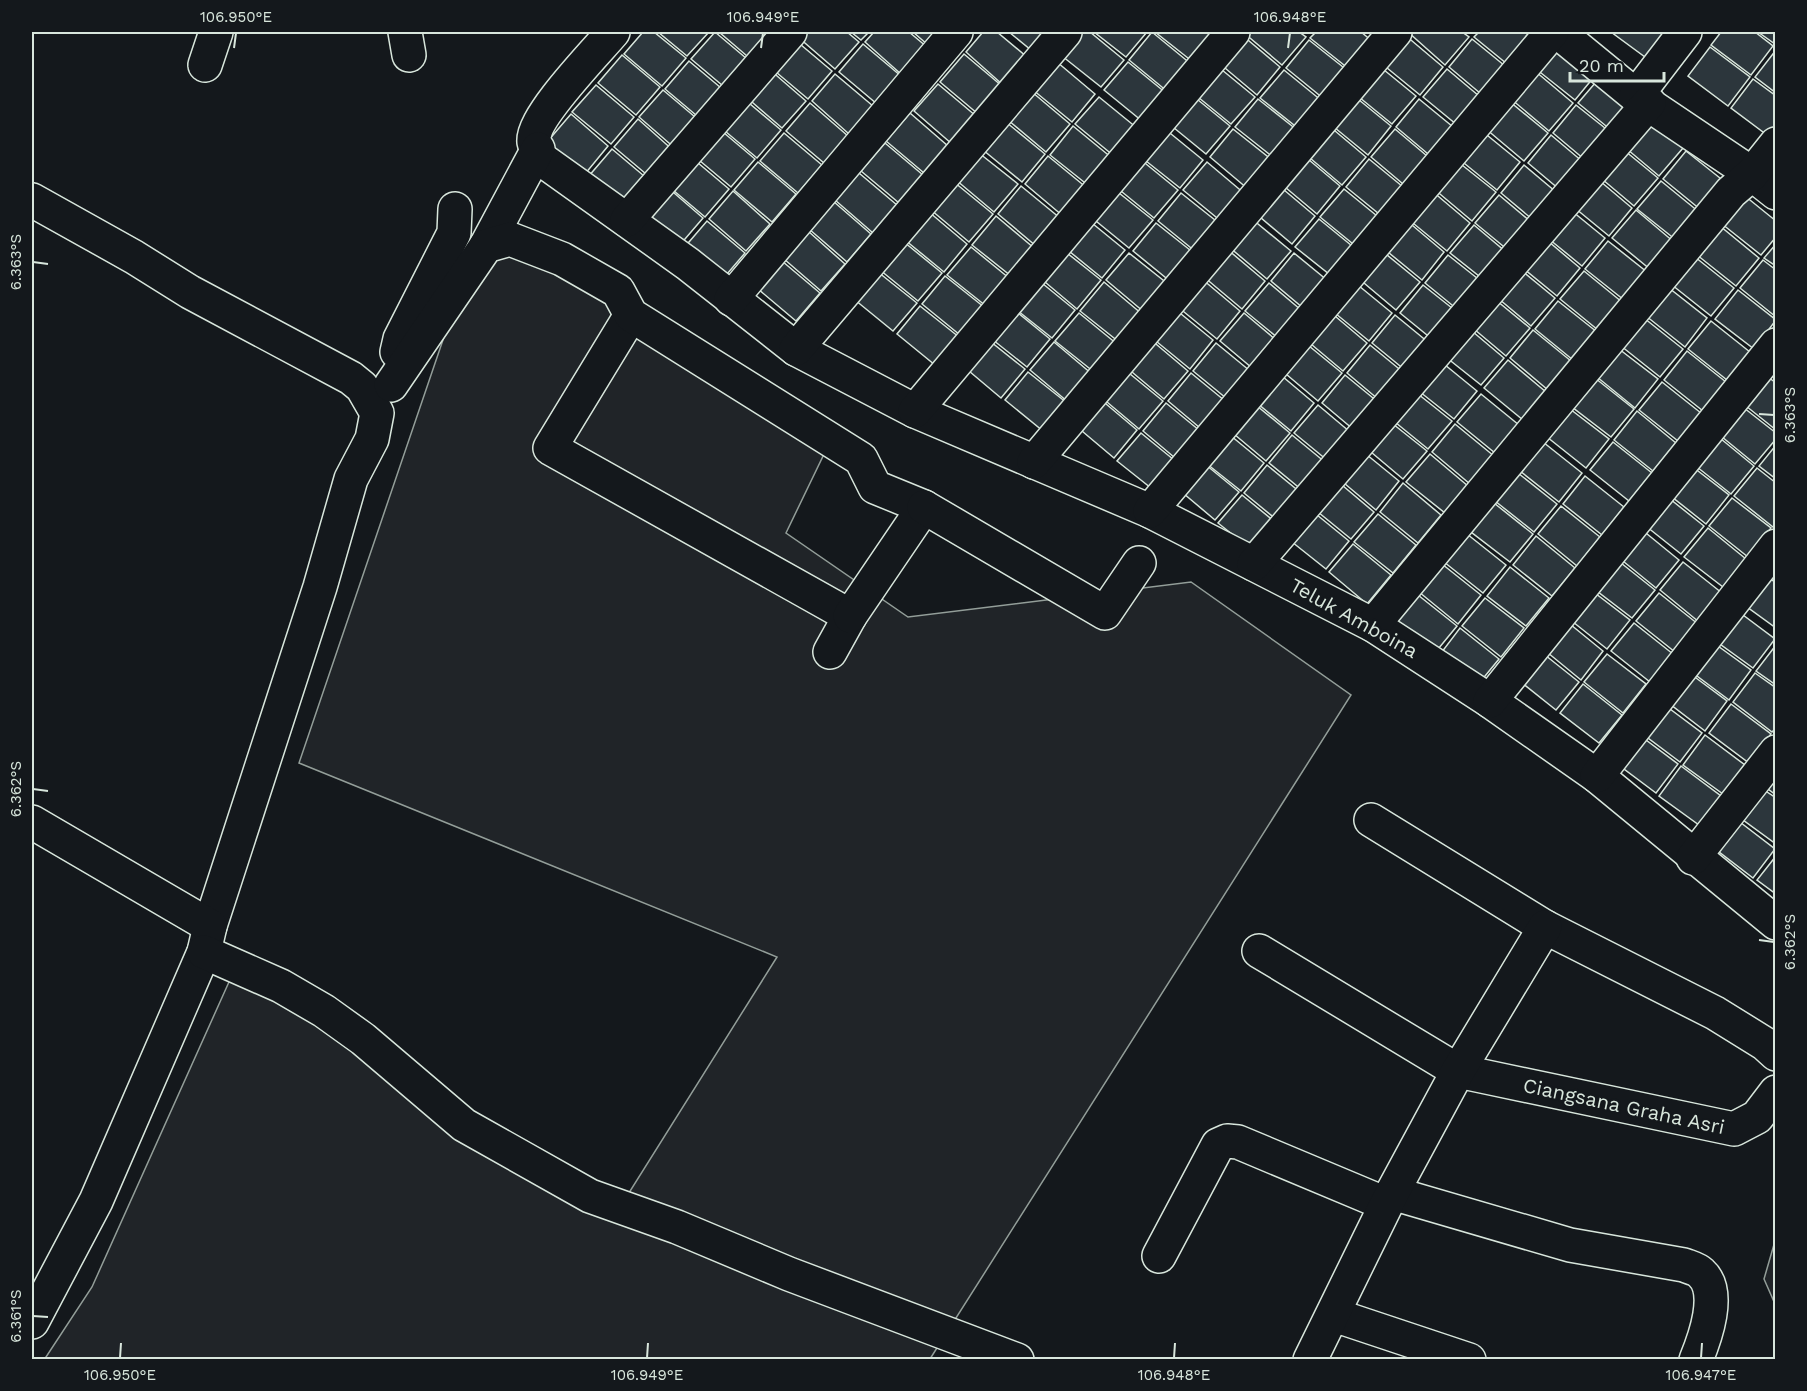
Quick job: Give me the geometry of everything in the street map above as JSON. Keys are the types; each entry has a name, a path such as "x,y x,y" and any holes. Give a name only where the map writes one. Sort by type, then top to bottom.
{"street":[{"path":"205,65 216,32"},
{"path":"384,399 486,246 538,149 534,141 538,123 564,88 613,32"},
{"path":"627,220 790,32"},
{"path":"730,299 956,32"},
{"path":"796,349 1065,32"},
{"path":"915,411 1233,32"},
{"path":"1034,462 1395,32"},
{"path":"1150,511 1552,32"},
{"path":"1558,32 1643,99 1764,183"},
{"path":"1254,564 1643,99 1685,32"},
{"path":"1764,183 1776,144"},
{"name":"Teluk Amboina","path":"538,149 542,159 627,220 796,349 915,411 1150,511 1373,625 1490,701 1597,776 1693,858 1776,923"},
{"path":"1373,625 1731,192 1764,183"},
{"path":"32,200 134,257 190,292 351,378 384,399"},
{"path":"32,1322 96,1201 207,939 320,587 351,479 372,439 400,339 454,233 455,209"},
{"path":"486,246 510,239 562,259 618,291 631,315 861,459 875,487 924,507 1105,613 1139,563"},
{"path":"631,315 550,448 850,616"},
{"path":"1490,701 1776,345"},
{"path":"830,652 850,616 924,507"},
{"path":"1597,776 1776,546"},
{"path":"1693,858 1776,752"},
{"path":"1371,820 1545,927 1715,1013 1765,1044 1776,1054"},
{"path":"32,822 207,939 324,1011 363,1039 464,1125 590,1196 677,1227 789,1274 1017,1359"},
{"path":"1310,1359 1334,1315 1389,1198 1458,1071 1545,927"},
{"name":"Ciangsana Graha Asri","path":"1259,951 1458,1071 1734,1129 1757,1117 1776,1092"},
{"path":"1159,1256 1218,1145 1227,1141 1238,1142 1389,1198 1570,1245 1684,1265 1700,1272 1707,1282 1710,1315 1707,1333 1696,1359"},
{"path":"1334,1315 1469,1359"}],"shaded area":[{"path":"479,234 838,425 786,533 908,617 1191,582 1351,695 930,1359 44,1360 92,1287 233,973 622,1204 777,957 299,763"},
{"path":"1775,1241 1776,1304 1764,1279"}],"building":[{"path":"643,32 654,32 686,58 662,86 624,54"},
{"path":"658,32 709,32 687,56"},
{"path":"715,32 753,64 729,91 691,59"},
{"path":"719,32 776,32 754,62"},
{"path":"803,32 847,32 859,42 835,69 798,37"},
{"path":"851,32 869,32 861,40"},
{"path":"874,32 909,32 927,47 902,75 865,42"},
{"path":"913,32 940,32 928,45"},
{"path":"983,32 997,32 1027,57 1003,85 966,52"},
{"path":"1009,32 1047,32 1031,50"},
{"path":"1083,32 1090,32 1124,60 1101,87 1062,56"},
{"path":"1094,32 1147,32 1126,57"},
{"path":"1152,32 1191,64 1168,92 1129,60"},
{"path":"1155,32 1213,32 1193,62"},
{"path":"1245,32 1299,32 1306,37 1282,65"},
{"path":"1316,32 1361,32 1372,41 1349,69 1310,38"},
{"path":"1408,32 1462,32 1469,37 1445,65"},
{"path":"1479,32 1525,32 1536,41 1512,68 1474,37"},
{"path":"1611,32 1665,32 1645,57"},
{"path":"1721,32 1755,32 1773,46 1751,75 1711,45"},
{"path":"1758,32 1776,32 1776,44 1775,44"},
{"path":"1242,35 1280,67 1257,95 1219,63"},
{"path":"1405,35 1443,67 1420,95 1381,63"},
{"path":"794,39 832,71 808,99 770,67"},
{"path":"1472,39 1510,70 1487,99 1449,67"},
{"path":"1309,40 1348,71 1324,99 1286,68"},
{"path":"1560,41 1598,72 1575,100 1536,69"},
{"path":"863,44 901,76 877,104 839,72"},
{"path":"1710,47 1750,77 1728,106 1688,76"},
{"path":"1776,50 1776,93 1755,77"},
{"path":"964,54 1002,86 978,114 940,82"},
{"path":"622,55 660,87 636,115 598,83"},
{"path":"689,61 727,93 703,121 665,89"},
{"path":"1057,62 1095,94 1072,122 1033,90"},
{"path":"1128,62 1166,93 1142,121 1104,90"},
{"path":"1216,65 1255,97 1231,124 1193,93"},
{"path":"1378,65 1416,96 1392,124 1354,93"},
{"path":"769,69 806,101 782,128 745,96"},
{"path":"1447,69 1485,101 1462,129 1423,97"},
{"path":"1284,70 1322,101 1299,129 1260,98"},
{"path":"1535,71 1573,103 1549,131 1511,99"},
{"path":"835,74 873,106 849,134 812,101"},
{"path":"1602,75 1640,107 1617,135 1578,103"},
{"path":"1753,79 1776,96 1776,132 1771,138 1731,108"},
{"path":"938,84 976,116 952,144 914,111"},
{"path":"596,85 634,117 611,144 572,112"},
{"path":"663,90 701,122 677,150 639,117"},
{"path":"1032,92 1070,124 1046,152 1008,120"},
{"path":"1192,95 1230,126 1206,154 1168,123"},
{"path":"1353,95 1391,126 1368,155 1329,123"},
{"path":"1099,97 1137,128 1114,156 1075,124"},
{"path":"743,98 781,130 757,158 719,126"},
{"path":"1258,99 1297,130 1274,158 1235,127"},
{"path":"1419,99 1458,131 1434,159 1396,127"},
{"path":"1509,101 1548,133 1524,161 1486,129"},
{"path":"810,103 848,136 824,163 786,131"},
{"path":"1576,105 1615,136 1591,165 1553,133"},
{"path":"910,113 948,146 924,173 886,141"},
{"path":"571,114 608,146 585,174 547,142"},
{"path":"1644,116 1683,148 1659,176 1621,144"},
{"path":"638,119 675,152 652,179 614,147"},
{"path":"1006,122 1045,154 1022,182 983,150"},
{"path":"1328,125 1366,157 1342,185 1304,153"},
{"path":"1073,126 1112,158 1089,186 1050,155"},
{"path":"717,127 755,159 731,187 693,155"},
{"path":"1165,129 1203,160 1180,188 1141,157"},
{"path":"1233,129 1272,160 1248,189 1210,157"},
{"path":"1395,129 1433,161 1409,189 1371,157"},
{"path":"1482,131 1520,162 1497,190 1459,159"},
{"path":"784,133 822,165 798,193 760,161"},
{"path":"1551,135 1589,167 1566,195 1528,163"},
{"path":"885,143 923,175 899,203 861,171"},
{"path":"1619,146 1658,178 1634,206 1596,174"},
{"path":"612,149 650,181 626,209 588,177"},
{"path":"1686,151 1725,182 1701,210 1663,179"},
{"path":"979,153 1018,184 994,212 956,180"},
{"path":"1302,154 1340,186 1317,214 1279,182"},
{"path":"1048,156 1087,188 1063,216 1025,184"},
{"path":"691,157 729,189 705,217 667,185"},
{"path":"1140,159 1178,190 1154,218 1116,187"},
{"path":"1369,159 1408,191 1384,218 1346,187"},
{"path":"1457,161 1496,192 1472,221 1434,189"},
{"path":"758,162 796,194 772,222 734,190"},
{"path":"1207,162 1245,194 1222,222 1183,190"},
{"path":"1524,165 1562,197 1539,225 1501,193"},
{"path":"859,173 897,205 873,233 835,200"},
{"path":"1594,176 1632,208 1609,236 1570,204"},
{"path":"1661,181 1699,212 1676,240 1637,209"},
{"path":"954,182 993,214 969,242 931,210"},
{"path":"1277,184 1315,216 1292,244 1254,212"},
{"path":"666,186 703,218 679,246 642,214"},
{"path":"1021,186 1060,218 1036,246 998,214"},
{"path":"1114,189 1153,220 1129,248 1091,217"},
{"path":"1344,189 1382,220 1358,248 1320,217"},
{"path":"733,191 770,224 746,251 709,219"},
{"path":"1432,191 1470,223 1447,251 1408,219"},
{"path":"1181,193 1220,224 1196,252 1158,221"},
{"path":"1499,195 1537,227 1514,255 1475,223"},
{"path":"1745,196 1776,221 1776,237 1761,255 1722,224"},
{"path":"833,201 871,234 847,262 809,229"},
{"path":"1567,207 1605,238 1582,266 1544,235"},
{"path":"1636,210 1674,242 1651,270 1612,238"},
{"path":"929,212 967,244 944,272 905,240"},
{"path":"996,216 1034,248 1011,276 972,245"},
{"path":"1087,219 1125,250 1102,278 1064,247"},
{"path":"1252,219 1291,251 1267,279 1229,247"},
{"path":"1319,219 1357,250 1334,278 1295,247"},
{"path":"1406,220 1444,252 1422,280 1383,248"},
{"path":"707,221 745,253 721,281 683,249"},
{"path":"1156,223 1195,254 1171,282 1133,251"},
{"path":"1474,225 1512,257 1489,284 1450,253"},
{"path":"1720,226 1759,258 1736,286 1697,255"},
{"path":"808,231 845,264 821,291 784,259"},
{"path":"1542,236 1580,268 1557,296 1518,264"},
{"path":"1608,241 1647,272 1624,300 1585,269"},
{"path":"904,242 942,273 918,301 880,270"},
{"path":"1776,244 1776,266 1764,258"},
{"path":"971,247 1009,278 986,306 947,275"},
{"path":"1062,249 1101,280 1077,309 1039,277"},
{"path":"1227,249 1265,281 1242,309 1204,277"},
{"path":"1381,250 1420,282 1396,310 1358,278"},
{"path":"1129,253 1168,284 1144,312 1106,280"},
{"path":"1294,253 1333,285 1309,313 1271,281"},
{"path":"1448,255 1487,286 1463,314 1425,283"},
{"path":"1695,257 1734,288 1711,316 1672,285"},
{"path":"1763,260 1776,270 1776,317 1740,288"},
{"path":"782,261 820,293 796,321 758,289"},
{"path":"1516,266 1555,298 1531,326 1493,294"},
{"path":"1584,271 1622,302 1598,330 1560,299"},
{"path":"878,272 917,303 893,331 855,300"},
{"path":"945,276 984,307 960,335 922,304"},
{"path":"1037,279 1075,310 1052,338 1013,307"},
{"path":"1202,279 1240,311 1217,339 1178,307"},
{"path":"1353,281 1392,313 1369,341 1330,309"},
{"path":"1104,282 1142,314 1119,342 1080,311"},
{"path":"1269,283 1307,315 1284,343 1245,311"},
{"path":"1423,285 1462,316 1438,344 1400,313"},
{"path":"1669,288 1707,318 1685,347 1646,316"},
{"path":"1738,290 1776,320 1754,349 1715,319"},
{"path":"1491,296 1530,328 1506,356 1468,324"},
{"path":"1558,301 1597,332 1573,360 1535,329"},
{"path":"920,306 959,337 935,365 897,334"},
{"path":"1012,308 1050,339 1027,367 988,336"},
{"path":"1175,309 1213,340 1190,369 1151,337"},
{"path":"1329,311 1367,343 1343,371 1305,339"},
{"path":"1079,313 1117,344 1094,372 1055,341"},
{"path":"1244,313 1282,345 1258,373 1220,341"},
{"path":"1395,315 1434,347 1411,375 1372,343"},
{"path":"1644,318 1683,349 1660,377 1621,346"},
{"path":"1711,321 1750,352 1727,380 1688,349"},
{"path":"1466,326 1504,358 1481,385 1442,354"},
{"path":"1533,330 1571,361 1548,390 1510,358"},
{"path":"986,338 1025,369 1001,398 963,366"},
{"path":"1150,339 1188,371 1164,399 1126,367"},
{"path":"1303,341 1342,373 1318,401 1280,369"},
{"path":"1054,342 1092,374 1068,402 1030,370"},
{"path":"1216,343 1255,375 1232,403 1193,371"},
{"path":"1370,345 1409,377 1385,405 1347,373"},
{"path":"1619,349 1658,379 1635,408 1597,377"},
{"path":"1687,351 1726,382 1703,411 1664,380"},
{"path":"1439,360 1477,391 1454,419 1415,388"},
{"path":"1508,360 1546,392 1523,420 1484,388"},
{"path":"1124,369 1163,401 1139,429 1101,397"},
{"path":"1276,371 1314,403 1291,431 1252,399"},
{"path":"1028,372 1067,403 1043,431 1005,400"},
{"path":"1191,373 1230,405 1206,433 1168,401"},
{"path":"1764,374 1776,383 1776,430 1741,402"},
{"path":"1345,375 1384,407 1360,435 1322,403"},
{"path":"1595,378 1634,409 1611,437 1572,407"},
{"path":"1662,382 1701,413 1678,441 1639,410"},
{"path":"1413,390 1452,421 1428,449 1390,418"},
{"path":"1481,394 1519,425 1495,453 1457,422"},
{"path":"1099,398 1137,430 1114,458 1076,426"},
{"path":"1251,401 1290,433 1266,461 1228,429"},
{"path":"1166,403 1205,435 1181,463 1143,431"},
{"path":"1739,404 1776,433 1776,439 1755,464 1716,432"},
{"path":"1318,405 1356,437 1333,465 1294,433"},
{"path":"1570,409 1609,439 1586,468 1547,437"},
{"path":"1637,411 1676,443 1653,471 1614,440"},
{"path":"1388,420 1427,451 1403,479 1365,447"},
{"path":"1455,424 1494,456 1470,484 1432,452"},
{"path":"1225,431 1264,463 1241,491 1202,460"},
{"path":"1141,433 1179,464 1156,492 1117,461"},
{"path":"1715,434 1754,466 1731,494 1692,463"},
{"path":"1292,435 1331,467 1308,495 1269,463"},
{"path":"1543,442 1582,473 1559,502 1520,471"},
{"path":"1613,442 1652,473 1629,501 1590,470"},
{"path":"1776,445 1776,479 1759,466"},
{"path":"1361,450 1399,481 1376,510 1338,478"},
{"path":"1430,454 1468,486 1445,513 1406,482"},
{"path":"1200,460 1239,492 1215,520 1177,488"},
{"path":"1689,464 1729,495 1706,524 1667,493"},
{"path":"1267,465 1306,497 1283,525 1244,493"},
{"path":"1757,468 1776,483 1776,524 1773,527 1734,496"},
{"path":"1518,473 1557,504 1534,532 1495,501"},
{"path":"1585,476 1624,507 1602,535 1563,504"},
{"path":"1336,480 1374,512 1351,539 1313,508"},
{"path":"1403,483 1441,515 1418,543 1380,512"},
{"path":"1242,495 1280,526 1257,554 1218,523"},
{"path":"1665,495 1704,526 1681,554 1642,523"},
{"path":"1732,498 1771,528 1748,557 1709,526"},
{"path":"1494,503 1533,534 1510,562 1471,532"},
{"path":"1561,506 1600,537 1577,566 1538,534"},
{"path":"1311,510 1349,541 1326,569 1287,538"},
{"path":"1378,514 1416,545 1393,573 1354,542"},
{"path":"1708,528 1746,559 1723,587 1684,557"},
{"path":"1641,529 1679,560 1656,588 1618,557"},
{"path":"1467,534 1506,565 1483,593 1444,562"},
{"path":"1536,536 1575,568 1552,596 1513,565"},
{"path":"1353,544 1391,575 1367,604 1329,572"},
{"path":"1616,559 1655,590 1632,618 1593,588"},
{"path":"1683,562 1722,593 1699,622 1660,590"},
{"path":"1442,564 1481,595 1458,624 1419,592"},
{"path":"1510,567 1549,598 1526,626 1487,596"},
{"path":"1765,575 1776,583 1776,628 1743,604"},
{"path":"1591,590 1630,620 1607,649 1568,618"},
{"path":"1659,593 1698,624 1675,652 1636,621"},
{"path":"1418,595 1457,626 1434,654 1395,623"},
{"path":"1485,598 1524,628 1501,657 1462,626"},
{"path":"1735,609 1775,639 1753,668 1713,639"},
{"path":"1565,620 1603,651 1581,680 1542,648"},
{"path":"1634,623 1673,654 1650,682 1611,651"},
{"path":"1460,628 1499,659 1476,687 1438,657"},
{"path":"1711,641 1751,670 1729,700 1689,670"},
{"path":"1776,645 1776,685 1756,671"},
{"path":"1540,651 1579,682 1556,710 1517,679"},
{"path":"1607,654 1646,684 1623,713 1584,682"},
{"path":"1688,672 1727,701 1705,731 1666,701"},
{"path":"1755,673 1776,688 1776,728 1772,732 1733,702"},
{"path":"1583,684 1622,715 1599,743 1560,713"},
{"path":"1662,703 1702,733 1680,762 1640,732"},
{"path":"1731,704 1771,734 1749,763 1709,733"},
{"path":"1638,734 1678,764 1656,793 1616,763"},
{"path":"1705,735 1745,765 1723,794 1683,765"},
{"path":"1681,766 1721,796 1699,825 1659,796"},
{"path":"1776,770 1776,795 1764,786"},
{"path":"1761,788 1776,798 1776,844 1739,817"},
{"path":"1736,819 1775,849 1753,878 1714,848"},
{"path":"1776,856 1776,894 1757,880"}]}
